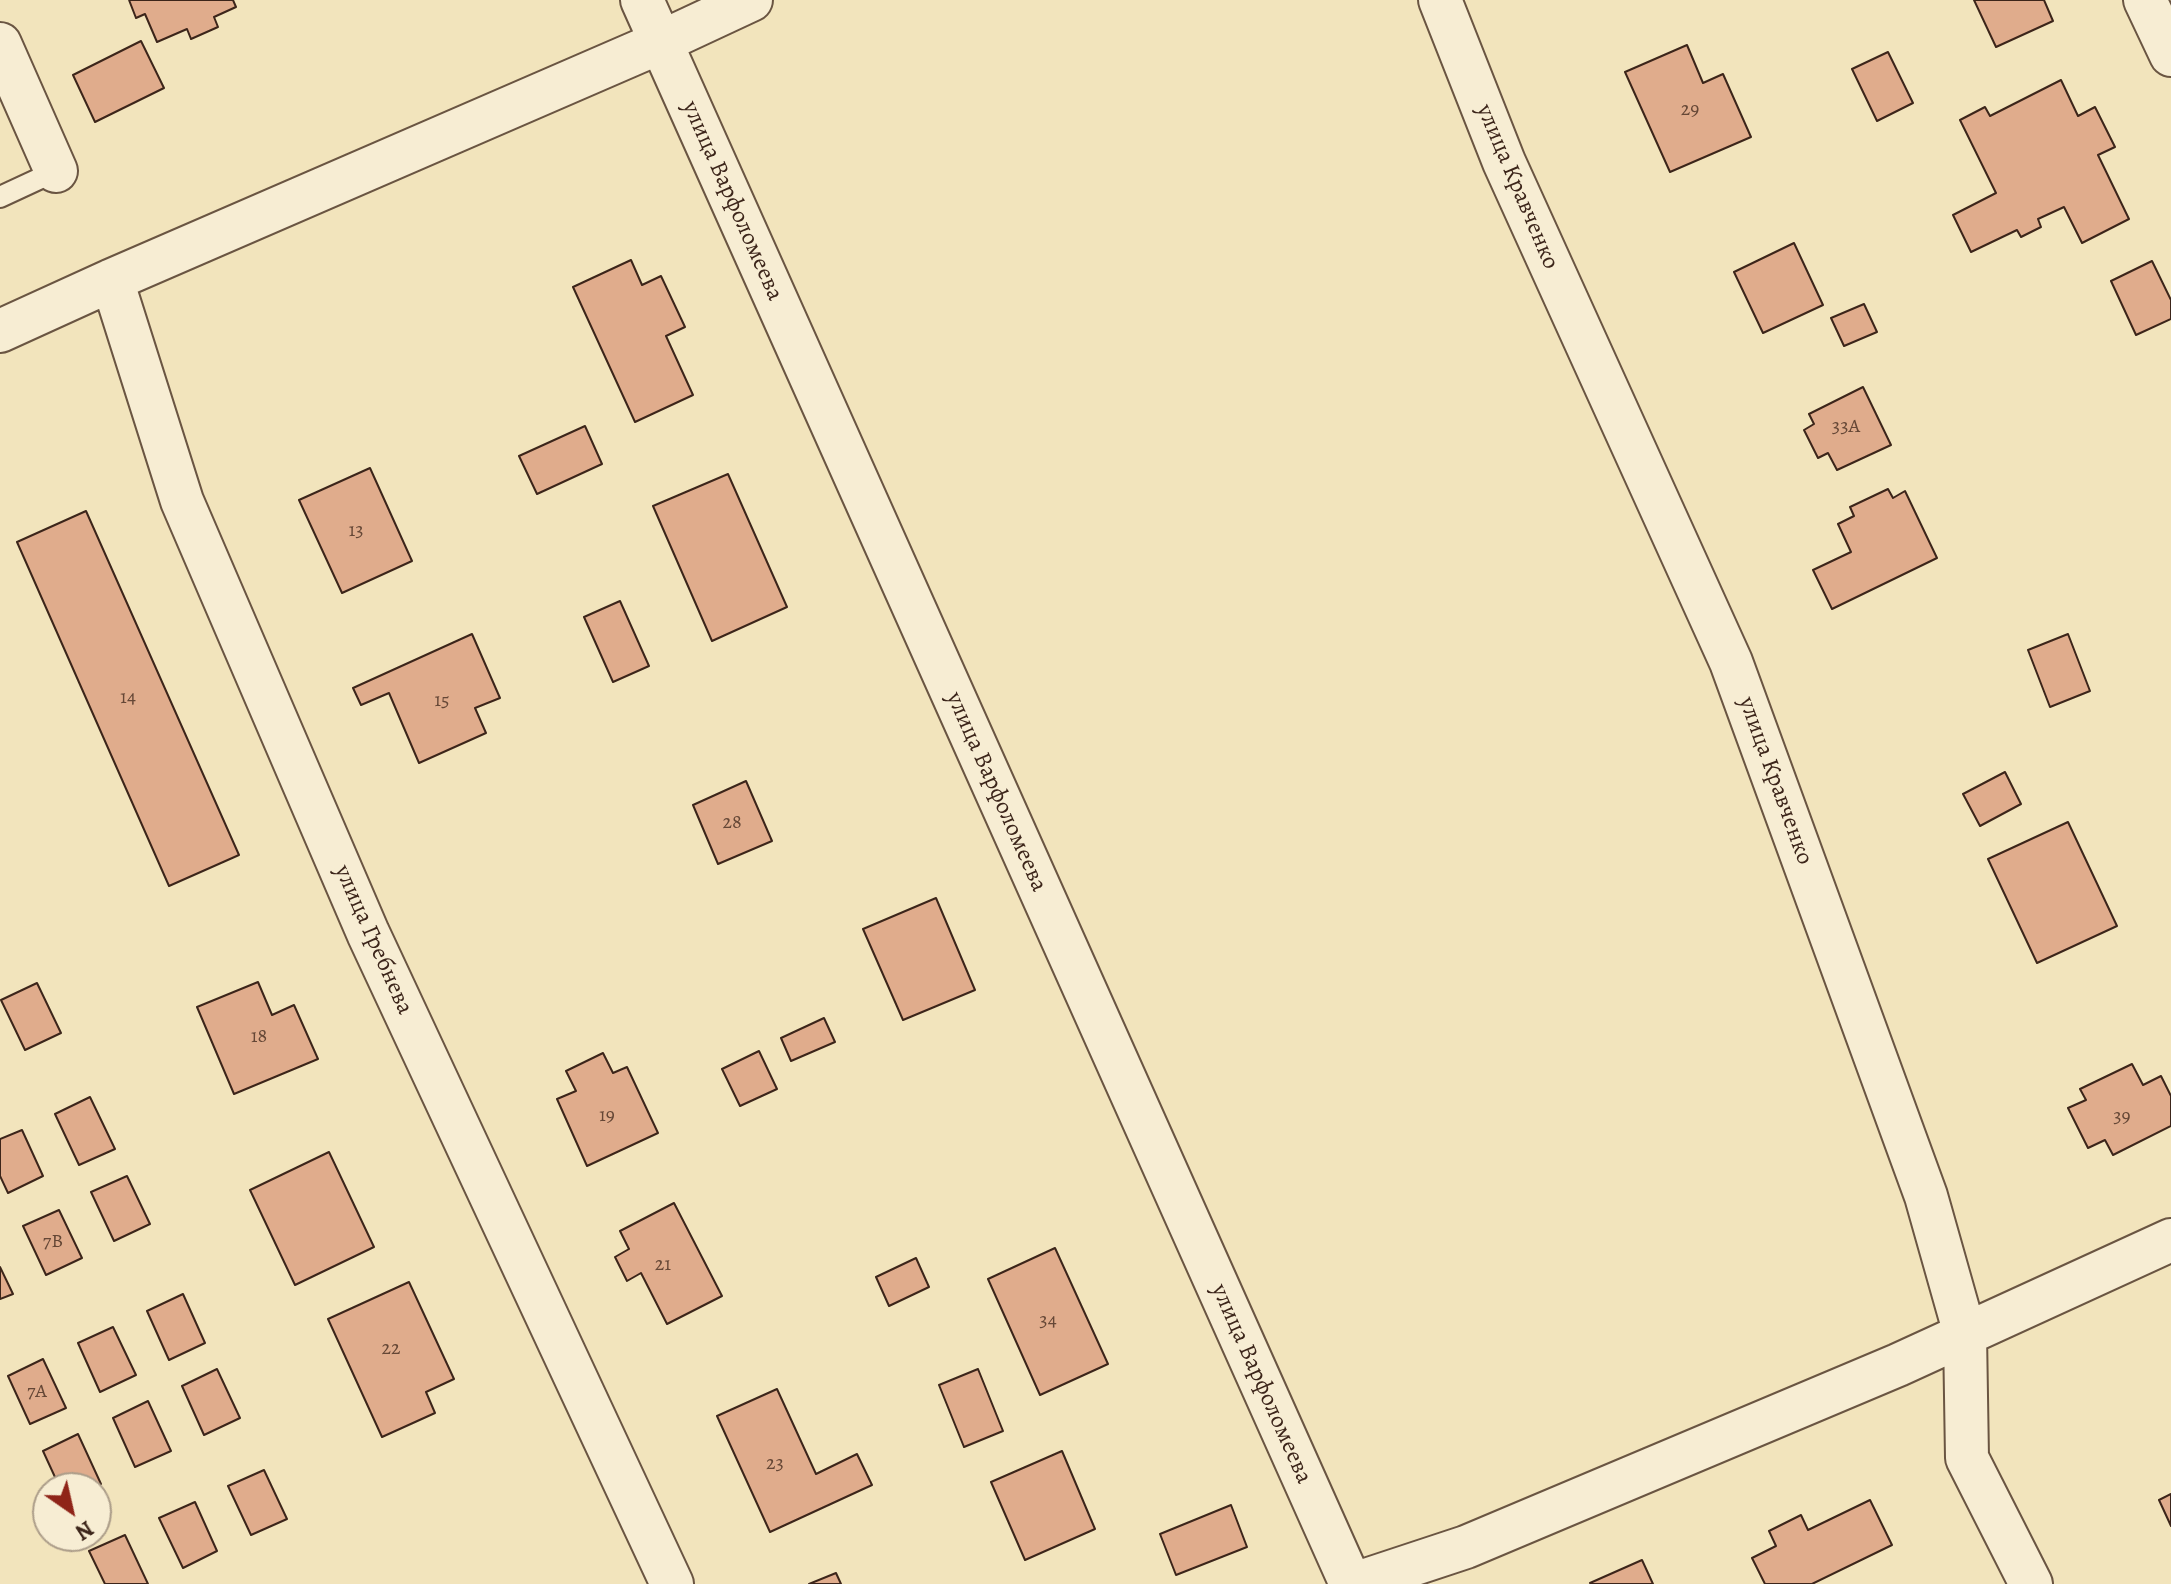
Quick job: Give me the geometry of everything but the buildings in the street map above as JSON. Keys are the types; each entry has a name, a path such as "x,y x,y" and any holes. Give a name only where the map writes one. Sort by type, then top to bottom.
{"street":[{"name":"улица Варфоломеева","path":"642,0 1352,1584"},
{"path":"0,331 751,0"},
{"name":"улица Кравченко","path":"1440,0 1504,162 1731,662 1926,1196 1965,1334 1967,1458 2031,1584"},
{"path":"2145,0 2171,55"},
{"path":"0,44 56,171"},
{"name":"улица Гребнева","path":"112,280 182,501 368,933 672,1584"},
{"path":"1352,1584 1466,1547 1898,1365 2171,1240"}],"lane":[{"path":"0,197 56,171"}]}
